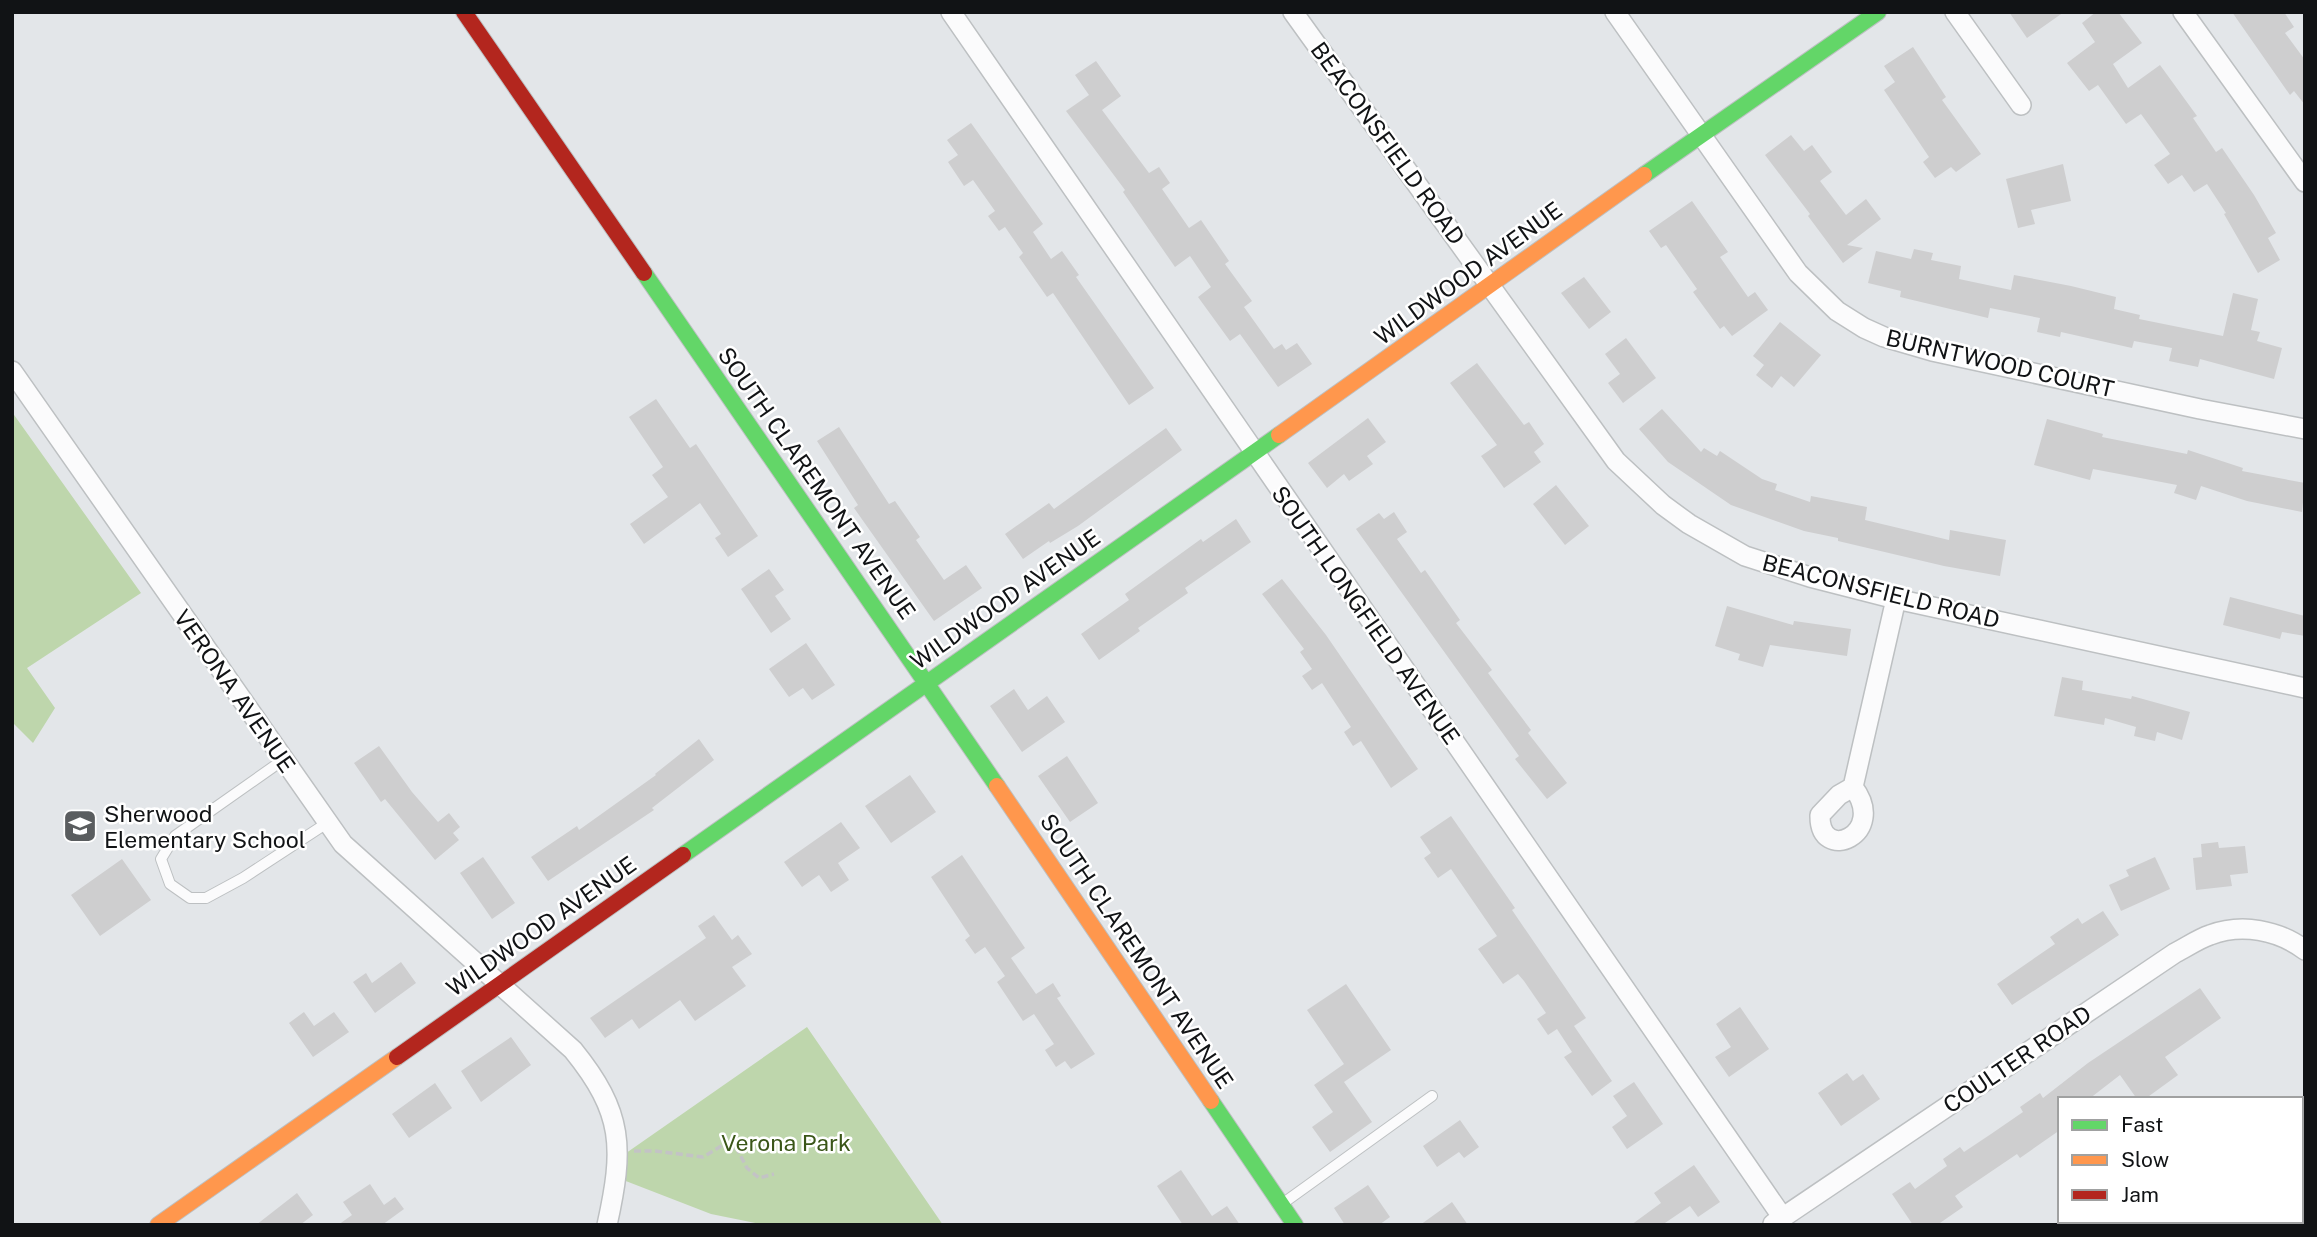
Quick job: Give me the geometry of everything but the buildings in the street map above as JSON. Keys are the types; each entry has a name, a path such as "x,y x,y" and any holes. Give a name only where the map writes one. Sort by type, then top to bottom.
{"street":[{"name":"SOUTH CLAREMONT AVENUE","path":"464,12 926,682 1295,1225"},
{"name":"SOUTH LONGFIELD AVENUE","path":"951,12 1777,1221"},
{"name":"BEACONSFIELD ROAD","path":"1293,12 1616,461 1663,505 1689,524 1745,556 1810,577 1896,599 2305,688"},
{"name":"BURNTWOOD COURT","path":"1615,12 1798,273 1837,311 1864,328 1884,337 1932,351 2200,409 2303,423"},
{"name":"WILDWOOD AVENUE","path":"158,1225 1254,453 1702,133 1878,12"},
{"path":"1955,12 2021,105"},
{"path":"2183,12 2305,182"},
{"name":"VERONA AVENUE","path":"12,371 344,844 573,1049 590,1070 603,1092 613,1119 618,1151 618,1178 607,1225"},
{"path":"1853,788 1896,599"},
{"name":"COULTER ROAD","path":"1777,1221 2175,953 2209,935 2247,929 2275,934 2305,950"}],"lane":[{"path":"283,760 175,836 162,859 170,884 190,898 206,898 243,878 327,823"},
{"path":"1281,1205 1432,1096"}],"path":[{"path":"618,1151 655,1151 703,1157 723,1145 737,1149 747,1168 759,1178 774,1174"}],"green space":[{"path":"12,412 141,593 27,668 55,708 33,743 12,722"},
{"name":"Verona Park","path":"807,1027 943,1225 765,1225 711,1214 618,1178 619,1158"}],"traffic: fast":[{"path":"1644,175 1878,12"},
{"path":"644,273 997,786"},
{"path":"683,855 1279,435"},
{"path":"1211,1101 1295,1225"}],"traffic: slow":[{"path":"1279,435 1644,175"},
{"path":"997,786 1211,1101"},
{"path":"158,1225 397,1057"}],"traffic: jam":[{"path":"464,12 644,273"},
{"path":"397,1057 683,855"}],"place":[{"name":"Sherwood Elementary School","path":"80,826"}]}
